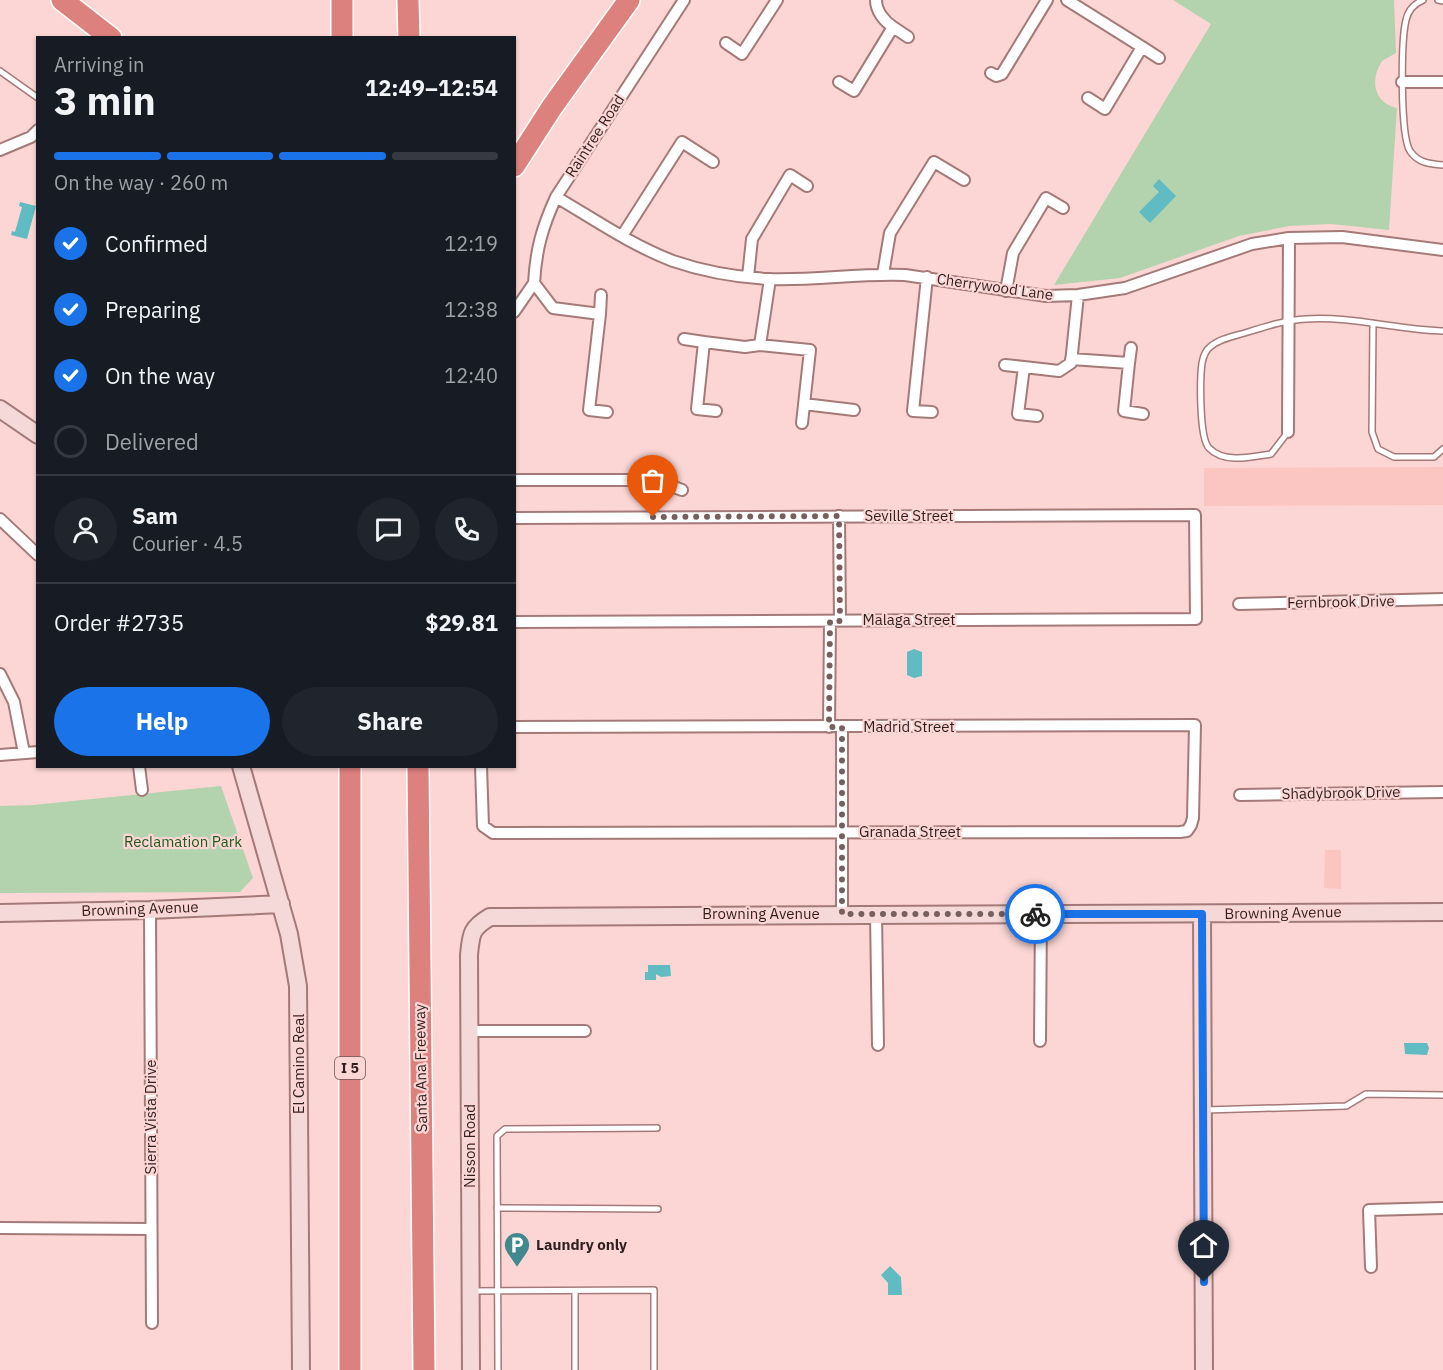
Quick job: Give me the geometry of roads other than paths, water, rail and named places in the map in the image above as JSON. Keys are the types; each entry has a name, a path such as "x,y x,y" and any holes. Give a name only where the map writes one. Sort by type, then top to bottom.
{"highway":[{"path":"62,0 108,36"},
{"path":"342,0 342,36"},
{"path":"408,0 409,36"},
{"path":"516,163 552,107 629,0"},
{"name":"I 5","path":"350,768 350,1370"},
{"name":"Santa Ana Freeway","path":"418,768 424,1370"}],"street":[{"name":"Raintree Road","path":"534,283 535,255 544,224 556,197 684,0"},
{"path":"726,44 742,54 777,0"},
{"path":"876,0 876,8 887,23 908,37"},
{"path":"991,73 996,76 1002,74 1047,0"},
{"path":"1067,0 1159,57"},
{"path":"839,82 854,91 893,27"},
{"path":"1088,98 1105,109 1143,47"},
{"path":"1402,82 1443,82"},
{"path":"0,150 36,132"},
{"path":"622,236 682,142 713,162"},
{"path":"883,274 890,233 934,162 964,180"},
{"path":"748,277 752,239 790,176 807,186"},
{"name":"Cherrywood Lane","path":"556,197 622,236 674,261 726,274 770,279 883,274 927,277 1046,296 1078,295 1125,288 1252,244 1289,238 1342,237 1443,250"},
{"path":"1006,291 1013,253 1046,198 1063,208"},
{"path":"1288,432 1289,238"},
{"path":"927,277 913,411 932,412"},
{"path":"760,345 770,279"},
{"path":"516,309 534,283 553,308 600,314"},
{"path":"601,295 589,410 607,412"},
{"path":"1005,365 1059,371 1071,363 1078,295"},
{"path":"684,339 745,347 760,345 810,351 802,423"},
{"path":"704,342 697,409 716,411"},
{"path":"1131,348 1124,411 1143,414"},
{"path":"1071,359 1129,363"},
{"path":"1024,367 1018,414 1037,416"},
{"path":"804,404 854,410"},
{"path":"0,409 36,434"},
{"path":"516,480 656,480 682,490"},
{"name":"Seville Street","path":"516,518 1195,515 1196,619"},
{"path":"829,727 839,516"},
{"path":"0,519 36,553"},
{"name":"Fernbrook Drive","path":"1239,604 1443,600"},
{"name":"Malaga Street","path":"516,622 1196,619"},
{"path":"0,674 14,702 24,753"},
{"name":"Madrid Street","path":"516,727 1195,725 1191,825"},
{"path":"842,727 842,914"},
{"path":"0,755 36,752"},
{"path":"139,768 142,790"},
{"name":"El Camino Real","path":"242,768 296,963 301,1370"},
{"name":"Granada Street","path":"481,768 483,826 493,833 1180,832 1187,831 1191,825"},
{"name":"Shadybrook Drive","path":"1240,795 1443,792"},
{"name":"Browning Avenue","path":"0,913 150,910 281,904"},
{"name":"Sierra Vista Drive","path":"150,910 152,1323"},
{"name":"Browning Avenue","path":"477,924 490,917 507,916 1443,912"},
{"path":"1040,1041 1041,914"},
{"path":"1202,914 1204,1370"},
{"path":"876,915 878,1045"},
{"name":"Nisson Road","path":"471,1370 469,955 471,935 477,924"},
{"path":"469,1030 585,1031"},
{"path":"1371,1267 1369,1209 1443,1208"},
{"path":"0,1228 151,1229"}],"lane":[{"path":"1423,0 1414,4 1406,19 1402,82 1409,150 1419,161 1443,165"},
{"path":"1438,0 1443,1"},
{"path":"0,71 36,97"},
{"path":"1288,432 1271,454 1246,458 1222,456 1208,448 1202,430 1202,361 1209,348 1223,339 1287,321 1307,318 1340,319 1425,331 1443,331"},
{"path":"1373,323 1372,432 1378,448 1394,457 1434,457 1443,449"},
{"path":"1203,1110 1346,1106 1366,1095 1443,1095"},
{"path":"498,1370 496,1136 505,1129 657,1128"},
{"path":"497,1208 658,1209"},
{"path":"471,1291 654,1290 654,1370"},
{"path":"575,1291 575,1370"}],"water":[{"path":"1159,179 1176,196 1150,223 1139,212 1159,192 1153,186"},
{"path":"20,202 36,206 27,239 11,235 12,231 15,232 22,207 19,206"},
{"path":"914,649 922,652 922,676 914,678 907,675 907,652"},
{"path":"648,965 670,965 671,976 661,977 656,974 656,980 645,980"},
{"path":"1404,1043 1427,1043 1429,1048 1427,1055 1405,1054"},
{"path":"890,1266 901,1277 902,1295 888,1295 888,1283 881,1275"}],"place":[{"name":"Laundry only","path":"517,1268"}],"park label":[{"name":"Reclamation Park","path":"183,842"}]}
